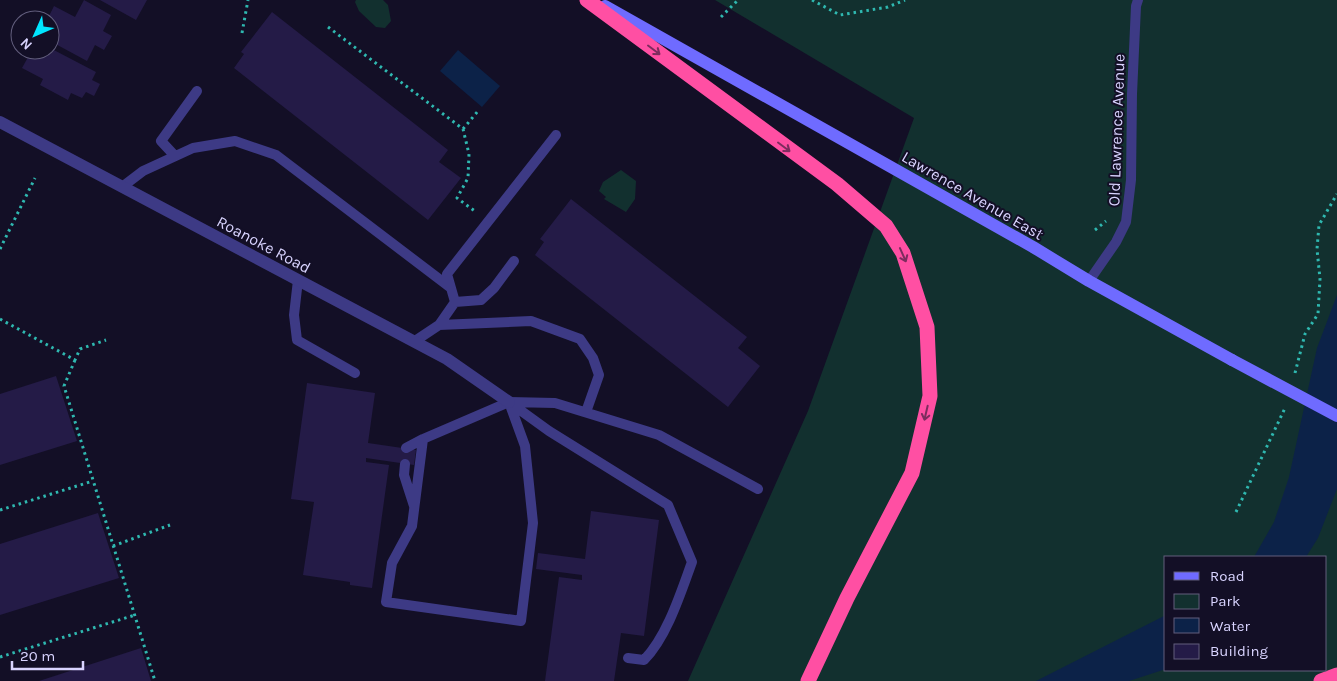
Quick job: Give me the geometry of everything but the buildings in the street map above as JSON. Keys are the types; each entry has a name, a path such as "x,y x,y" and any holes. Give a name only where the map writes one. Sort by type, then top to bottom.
{"highway":[{"path":"587,0 837,184 886,226 903,253 928,327 930,396 912,472 847,598 808,681"},
{"path":"1321,681 1337,675"}],"main road":[{"name":"Lawrence Avenue East","path":"594,0 1088,281 1337,416"}],"street":[{"name":"Roanoke Road","path":"0,122 415,341 447,359 509,402"}],"lane":[{"name":"Old Lawrence Avenue","path":"1088,281 1116,242 1126,222 1132,180 1132,94 1136,6 1138,0"},
{"path":"175,156 161,141 197,91"},
{"path":"455,302 447,274 556,135"},
{"path":"122,187 143,170 193,148 235,141 276,155 451,288"},
{"path":"455,302 480,300 494,288 514,261"},
{"path":"298,280 294,315 297,340 355,373"},
{"path":"415,341 439,325 455,302"},
{"path":"439,325 531,321 580,340 592,358 599,376 586,412"},
{"path":"423,439 412,526 392,563 386,602 521,621 533,523 525,446 509,402"},
{"path":"509,402 549,431 668,505 692,562 676,607 652,652 644,660 628,658"},
{"path":"406,448 509,402 555,403 659,435 758,489"},
{"path":"405,464 404,475 414,509"}],"path":[{"path":"242,33 248,0"},
{"path":"721,17 738,0"},
{"path":"812,0 840,15 888,7 905,0"},
{"path":"328,27 463,130 469,154 468,178 457,198 489,221"},
{"path":"463,130 478,111"},
{"path":"0,249 35,178"},
{"path":"1293,381 1305,334 1318,314 1320,278 1317,249 1319,225 1337,194"},
{"path":"0,319 74,360"},
{"path":"106,340 80,349 64,386 155,681"},
{"path":"1236,512 1288,399"},
{"path":"0,510 93,481"},
{"path":"113,546 170,525"},
{"path":"0,657 135,615"}],"green space":[{"path":"356,0 383,0 388,5 391,21 385,28 376,27 359,11"},
{"path":"715,0 1337,0 1337,681 688,681 808,411 914,118"},
{"path":"621,170 636,181 635,199 626,212 604,199 606,197 599,191 603,182"}],"water":[{"path":"458,50 500,86 482,107 440,71"},
{"path":"1337,295 1337,489 1318,538 1307,556 1255,556 1274,522 1289,477 1317,348"},
{"path":"1164,616 1164,670 1129,681 1036,681"}]}
